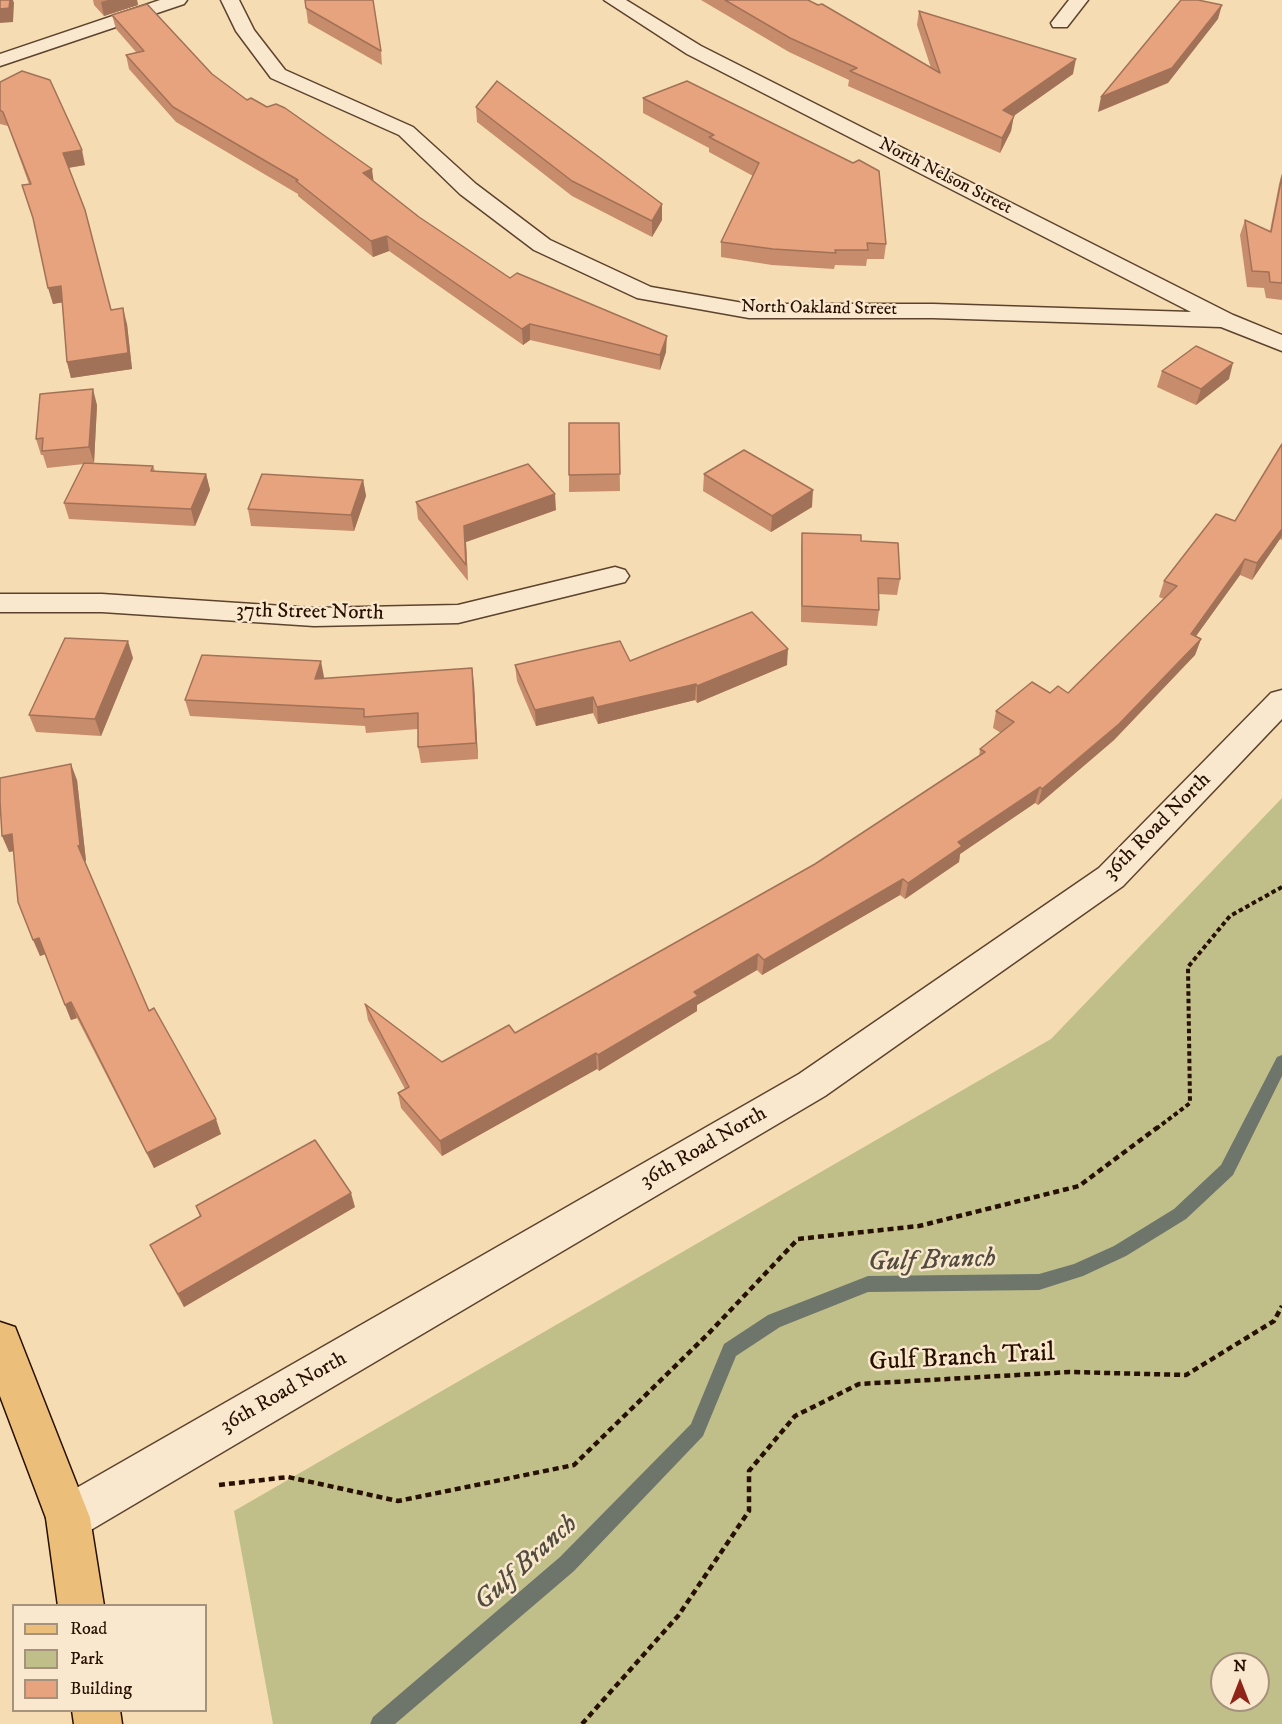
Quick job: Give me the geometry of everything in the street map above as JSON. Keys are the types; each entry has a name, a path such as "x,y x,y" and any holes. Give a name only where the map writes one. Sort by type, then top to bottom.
{"main road":[{"path":"0,1341 68,1518 81,1604"}],"street":[{"path":"0,60 177,0"},
{"name":"North Oakland Street","path":"230,0 245,31 279,74 406,131 468,189 542,245 645,293 749,310 933,310 1225,320"},
{"name":"North Nelson Street","path":"613,0 694,50 1225,320 1282,344"},
{"path":"1060,23 1079,0"},
{"name":"37th Street North","path":"0,603 102,603 314,617 458,614 615,576"},
{"name":"36th Road North","path":"68,1518 812,1085 1111,877 1282,700"}],"path":[{"path":"212,1488 230,1482 288,1477 398,1501 574,1465 708,1334 798,1239 919,1226 1079,1186 1190,1103 1188,967 1230,916 1282,887"},
{"name":"Gulf Branch Trail","path":"582,1724 678,1616 749,1511 749,1471 795,1416 860,1384 1070,1372 1186,1375 1274,1321 1282,1306"}],"green space":[{"path":"1282,798 1282,1724 273,1724 234,1511 1051,1039"}],"building":[{"path":"0,0 10,0 9,8 0,9"},
{"path":"305,0 373,0 381,51 306,8"},
{"path":"725,0 808,0 818,5 822,4 940,73 919,11 1076,59 1003,110 1014,116 1002,138 850,71 857,68 790,38"},
{"path":"1181,0 1198,0 1222,5 1172,68 1101,97"},
{"path":"147,4 212,74 247,100 251,98 267,107 276,104 285,108 372,169 363,173 419,217 510,278 517,273 667,336 660,355 530,324 522,329 387,236 371,241 296,181 298,180 173,107 126,55 144,51 112,15"},
{"path":"22,71 50,80 82,150 63,153 85,210 111,310 123,308 128,353 67,362 61,286 48,288 33,218 22,185 31,184 3,112 0,110 0,82"},
{"path":"497,81 662,204 652,221 572,181 476,107"},
{"path":"687,81 853,163 859,160 879,171 886,244 867,243 868,250 835,250 836,253 773,249 721,242 759,163 709,137 714,135 643,98"},
{"path":"1282,176 1282,283 1270,282 1269,272 1252,271 1245,220 1271,232"},
{"path":"1196,346 1233,363 1201,389 1162,371"},
{"path":"93,389 89,447 42,451 43,438 36,439 40,394"},
{"path":"569,423 619,423 620,474 569,475"},
{"path":"1282,444 1282,529 1257,563 1245,559 1191,634 1201,639 1119,724 1042,789 1040,787 958,842 962,846 908,883 903,879 764,960 758,954 694,992 698,996 598,1055 596,1053 440,1141 398,1093 409,1087 365,1004 442,1062 509,1025 515,1033 815,864 985,752 980,749 1014,722 996,711 1032,682 1050,693 1058,686 1068,693 1177,586 1164,581 1216,514 1235,521"},
{"path":"744,450 813,490 772,516 704,474"},
{"path":"84,463 153,466 151,471 206,474 191,509 64,503"},
{"path":"528,464 555,494 464,526 466,565 416,502"},
{"path":"262,474 363,480 351,515 248,509"},
{"path":"802,533 861,535 861,541 898,543 900,579 878,578 879,610 802,606"},
{"path":"752,612 788,649 697,686 696,684 597,707 593,697 535,710 515,665 620,641 630,661"},
{"path":"65,638 128,641 95,719 29,715"},
{"path":"202,655 321,661 315,679 472,668 476,743 418,747 418,713 364,717 364,709 185,700"},
{"path":"71,764 80,845 78,846 149,1011 154,1008 216,1119 147,1153 71,1002 65,1005 39,938 33,940 18,902 12,834 2,836 0,778"},
{"path":"315,1140 351,1193 178,1294 150,1245 201,1216 196,1206"}],"waterway":[{"name":"Gulf Branch","path":"380,1724 567,1564 697,1430 730,1350 774,1321 868,1284 1039,1282 1077,1271 1120,1251 1180,1214 1227,1170 1282,1061"}]}
